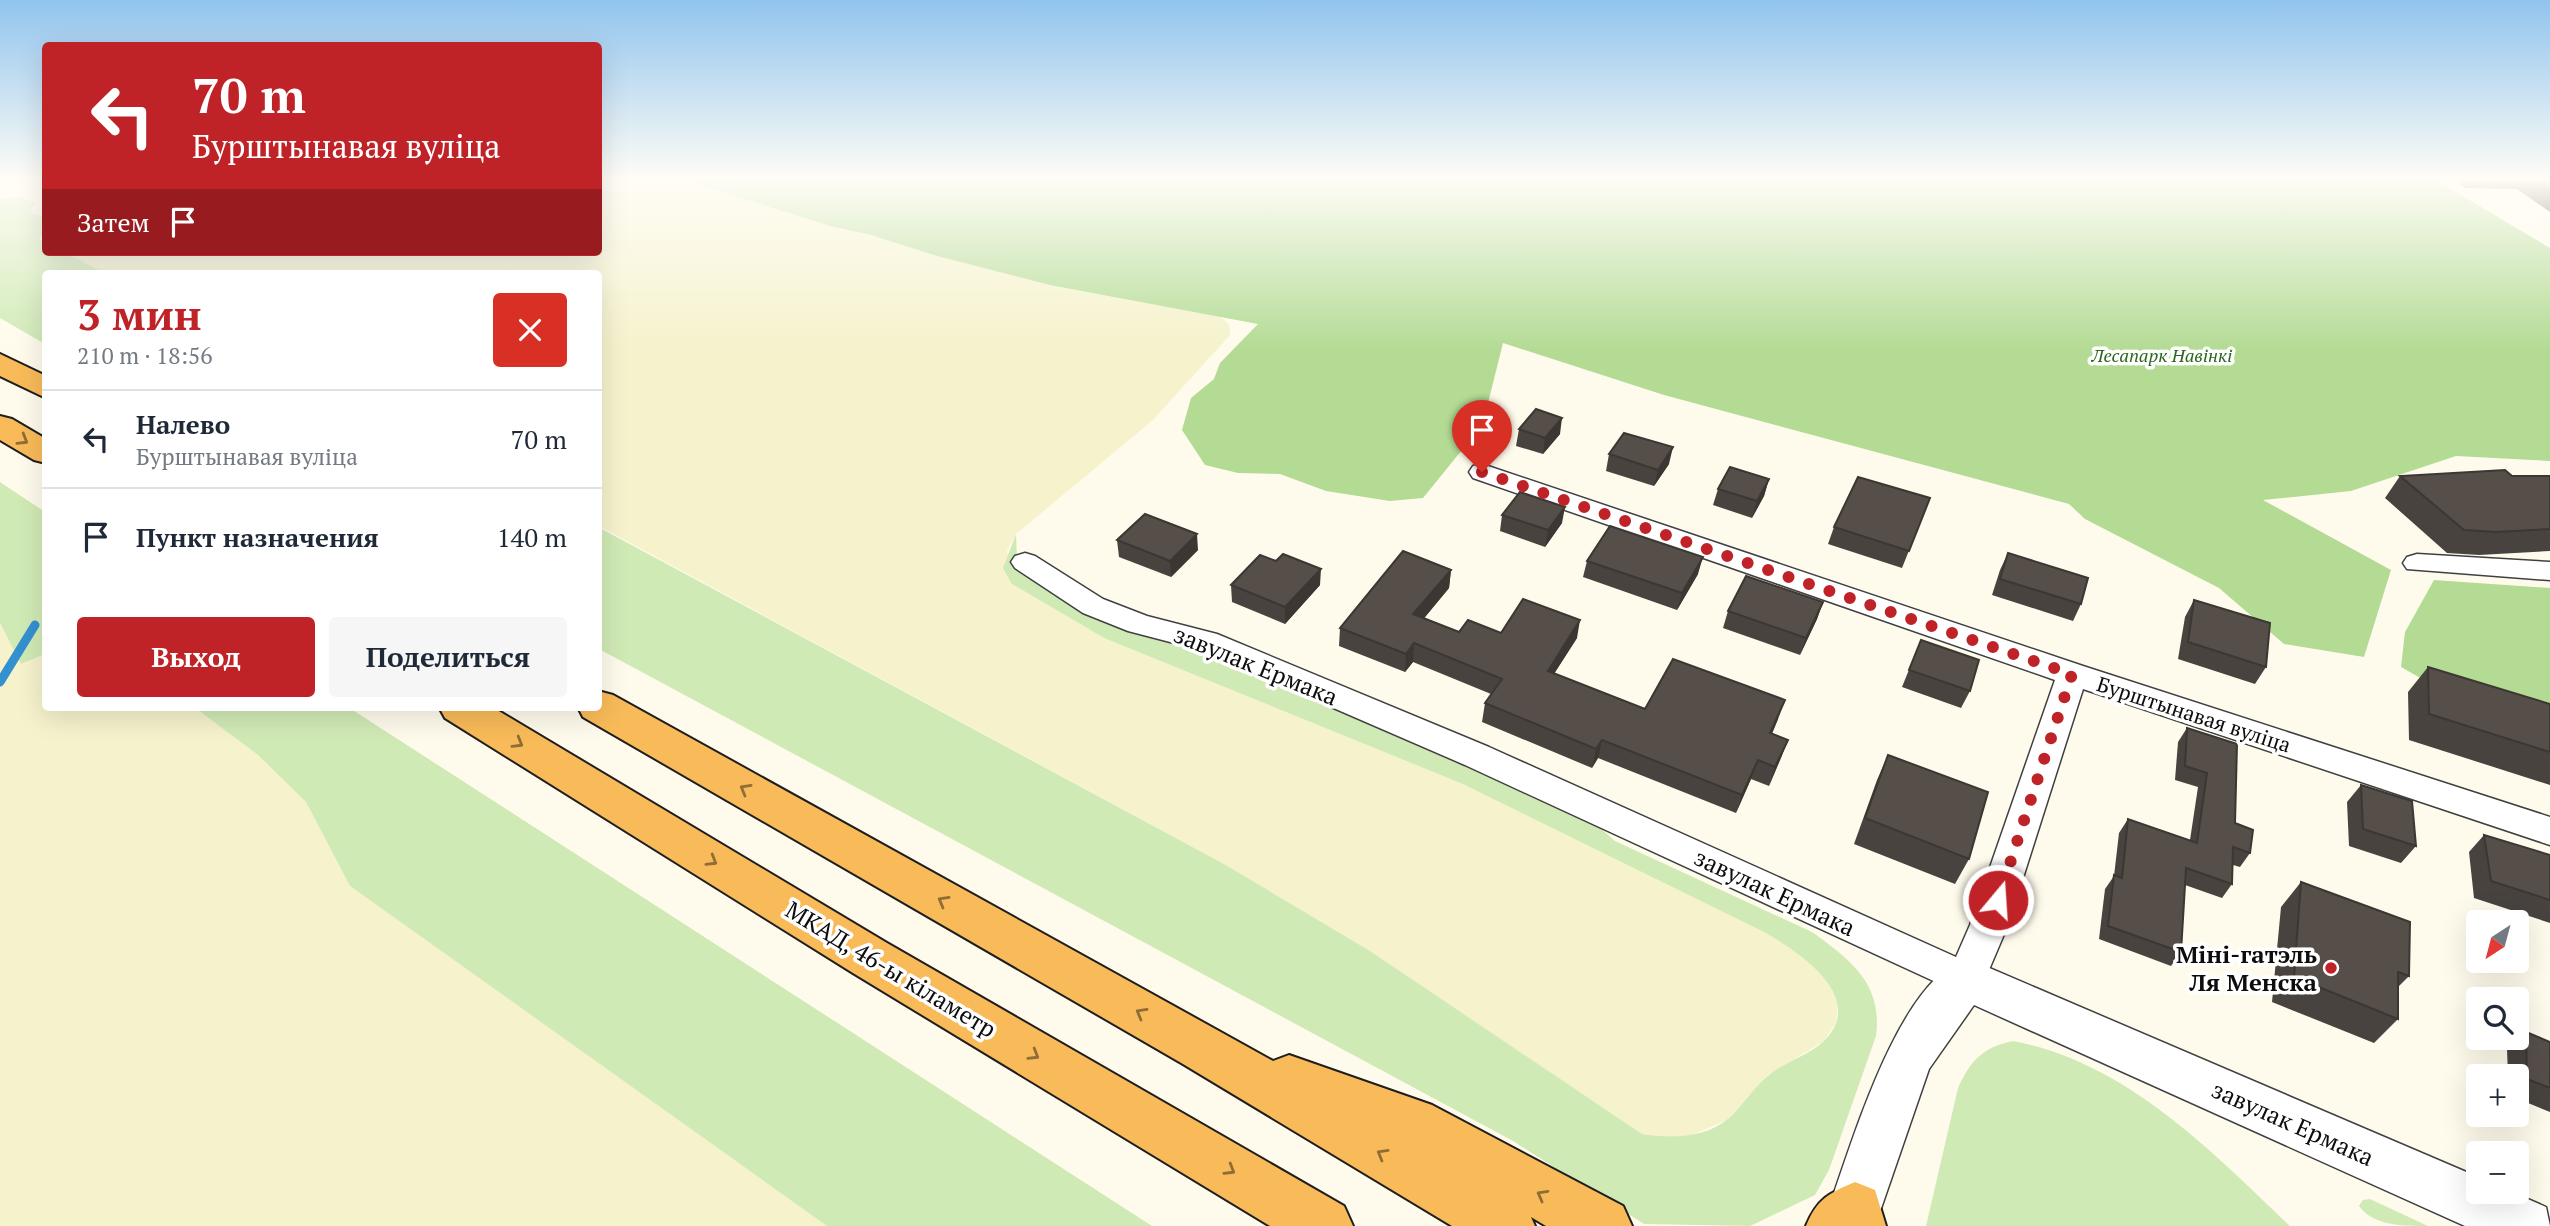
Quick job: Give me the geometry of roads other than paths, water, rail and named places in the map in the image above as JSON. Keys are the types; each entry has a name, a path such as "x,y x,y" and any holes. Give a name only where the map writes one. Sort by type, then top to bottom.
{"highway":[{"path":"0,363 42,387"},
{"path":"0,426 42,451"},
{"path":"602,708 1200,1047 1506,1226"},
{"name":"МКАД, 46-ы кіламетр","path":"467,711 870,958 1324,1226"},
{"path":"1200,1047 1413,1123 1603,1226"}],"street":[{"name":"Бурштынавая вуліца","path":"1482,472 2072,674 2550,831"},
{"name":"завулак Ермака","path":"1025,562 1093,606 1139,624 1206,641 1465,751 1966,979 2527,1226"},
{"path":"2417,563 2550,571"},
{"path":"1849,1221 1907,1061 1924,1032 1966,979 1989,925 2072,674"}],"waterway":[{"path":"0,682 35,625"}],"place":[{"name":"Міні-гатэль Ля Менска","path":"2331,968"}],"park label":[{"name":"Лесапарк Навінкі","path":"2162,355"}]}
